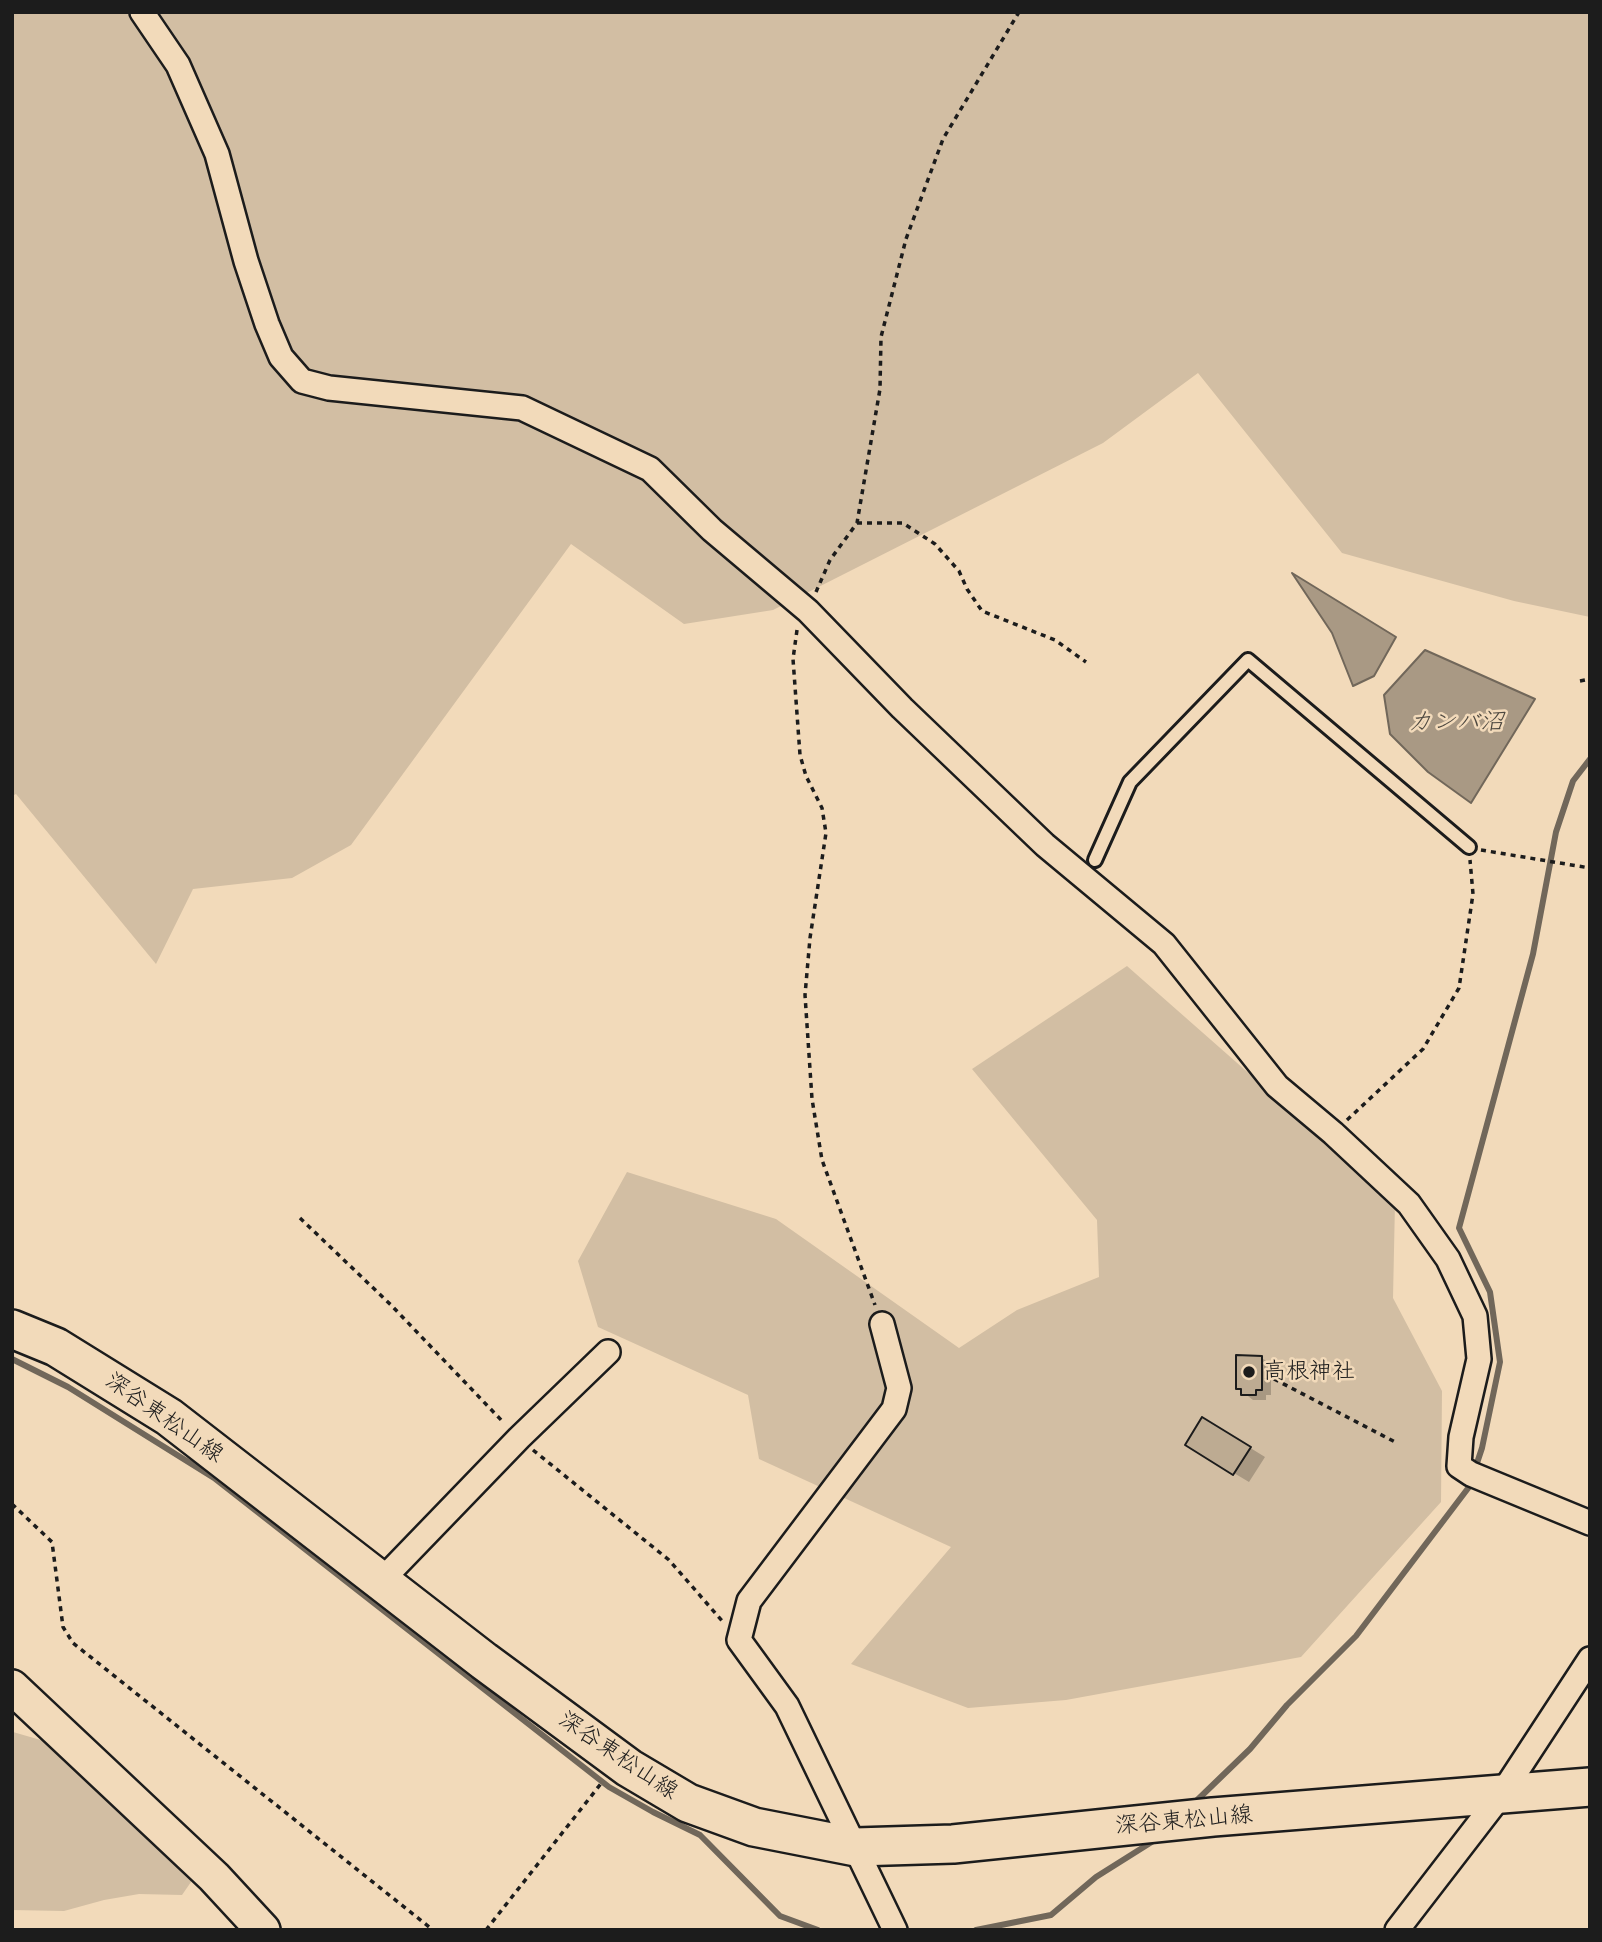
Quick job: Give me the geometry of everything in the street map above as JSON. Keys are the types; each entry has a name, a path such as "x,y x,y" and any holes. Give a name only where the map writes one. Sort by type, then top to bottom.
{"main road":[{"name":"深谷東松山線","path":"12,1329 56,1347 169,1417 484,1661 619,1760 688,1803 754,1828 856,1847 953,1844 1213,1817 1590,1787"}],"street":[{"path":"142,12 178,65 216,154 267,324 281,357 302,381 329,388 522,408 650,469 712,530 807,611 902,708 1045,845 1164,944 1277,1086 1333,1133 1409,1204 1448,1259 1475,1316 1479,1359 1461,1437 1460,1466 1471,1474 1590,1523"},
{"path":"882,1324 899,1388 894,1409 750,1601 739,1640 787,1706 895,1930"},
{"path":"381,1581 519,1438 608,1352"},
{"path":"1397,1930 1501,1795 1590,1659"},
{"path":"12,1687 214,1877 263,1930"}],"lane":[{"path":"1095,860 1130,782 1248,660 1469,848"}],"path":[{"path":"882,1324 822,1160 812,1099 805,995 810,938 826,833 822,808 806,776 800,755 793,659 797,646 797,627 830,560 857,523 880,389 881,337 906,239 943,139 1019,12"},
{"path":"857,523 903,523 935,544 959,571 982,611 1055,640 1086,662"},
{"path":"1580,681 1590,678"},
{"path":"1333,1133 1423,1049 1459,988 1474,894 1469,848 1590,868"},
{"path":"1274,1378 1397,1443"},
{"path":"12,1504 52,1542 63,1627 72,1643 433,1930"},
{"path":"486,1930 619,1760"}],"shaded area":[{"path":"12,12 1590,12 1590,617 1514,601 1342,553 1198,373 1103,443 773,610 684,624 571,544 351,845 292,878 193,889 156,964 16,794 12,796"},
{"path":"1127,966 1395,1202 1393,1298 1442,1391 1441,1502 1301,1657 1066,1700 968,1708 851,1664 951,1547 759,1459 748,1395 598,1327 578,1261 627,1172 776,1219 959,1348 1017,1310 1099,1277 1097,1220 972,1069"},
{"path":"13,1732 51,1743 192,1864 191,1882 182,1895 139,1894 64,1911 12,1910"}],"water":[{"path":"1292,573 1396,637 1374,676 1353,686 1332,633"},
{"name":"カンバ沼","path":"1425,650 1535,699 1471,803 1428,772 1390,734 1384,695"}],"building":[{"name":"高根神社","path":"1236,1355 1262,1356 1262,1390 1256,1390 1256,1395 1241,1395 1241,1389 1236,1389"},
{"path":"1202,1417 1251,1447 1233,1475 1185,1445"}],"waterway":[{"path":"1191,1806 1250,1749 1287,1705 1356,1636 1469,1487 1482,1448 1500,1362 1490,1292 1459,1228 1533,954 1556,832 1573,781 1590,759"},
{"path":"12,1359 68,1387 214,1478 609,1787 700,1835 780,1916 818,1930"},
{"path":"976,1930 1051,1915 1096,1877 1158,1838"}],"place":[{"name":"高根神社","path":"1249,1372"}]}
